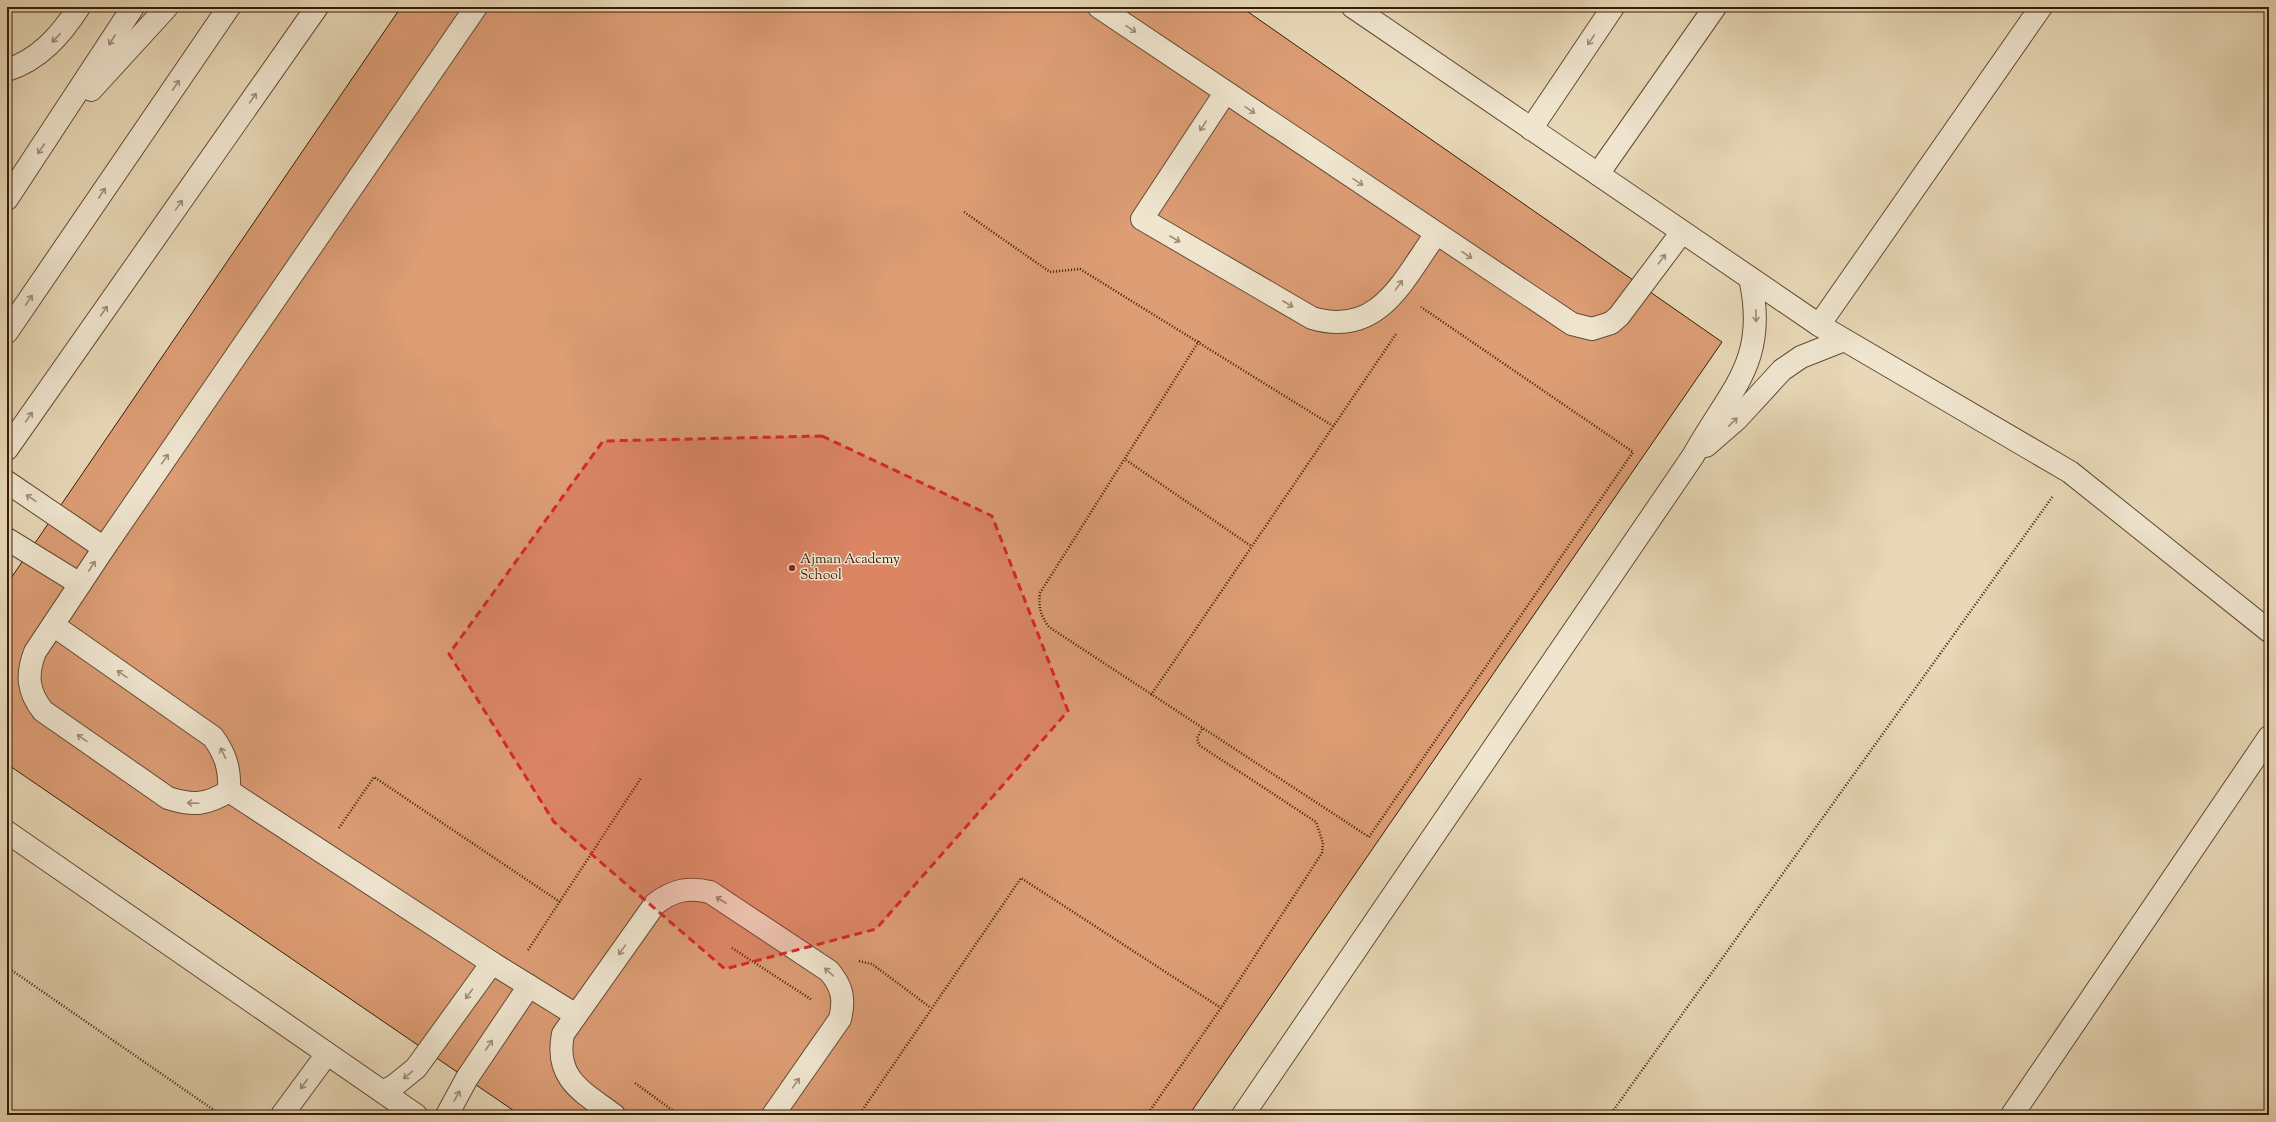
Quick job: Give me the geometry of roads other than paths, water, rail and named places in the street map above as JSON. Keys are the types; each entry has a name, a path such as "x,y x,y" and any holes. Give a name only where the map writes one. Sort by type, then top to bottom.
{"street":[{"path":"7,70 17,67 38,54 52,42 79,7"},
{"path":"7,199 62,118 133,7"},
{"path":"62,118 112,68 168,7"},
{"path":"7,332 229,7"},
{"path":"7,449 317,7"},
{"path":"229,791 215,800 199,804 183,803 168,798 43,711 31,692 29,667 35,652 104,548 476,7"},
{"path":"1353,7 1819,325 2070,472 2269,632"},
{"path":"1598,174 1715,7"},
{"path":"1819,325 2041,7"},
{"path":"1531,129 1610,8"},
{"path":"1105,9 1225,93 1572,324 1592,330 1611,323 1619,316 1682,232"},
{"path":"1225,93 1142,219 1312,318 1329,323 1346,323 1362,319 1377,310 1396,290 1436,234"},
{"path":"1243,1115 1693,456 1742,378 1750,360 1756,319 1755,298 1750,278"},
{"path":"1693,456 1737,419 1782,370 1808,353 1844,340"},
{"path":"7,482 104,548"},
{"path":"7,540 80,584"},
{"path":"53,625 213,737 227,762 230,777 229,791"},
{"path":"2012,1115 2269,737"},
{"path":"229,791 492,963 576,1015"},
{"path":"7,832 416,1115"},
{"path":"614,1115 574,1085 566,1074 561,1061 560,1048 563,1034 654,904 666,895 680,890 696,889 710,892 829,971 838,981 844,1006 840,1019 773,1115"},
{"path":"383,1092 395,1085 416,1068 492,963"},
{"path":"447,1115 520,981"},
{"path":"282,1115 327,1054"}],"place":[{"name":"Ajman Academy School","path":"792,568"}]}
